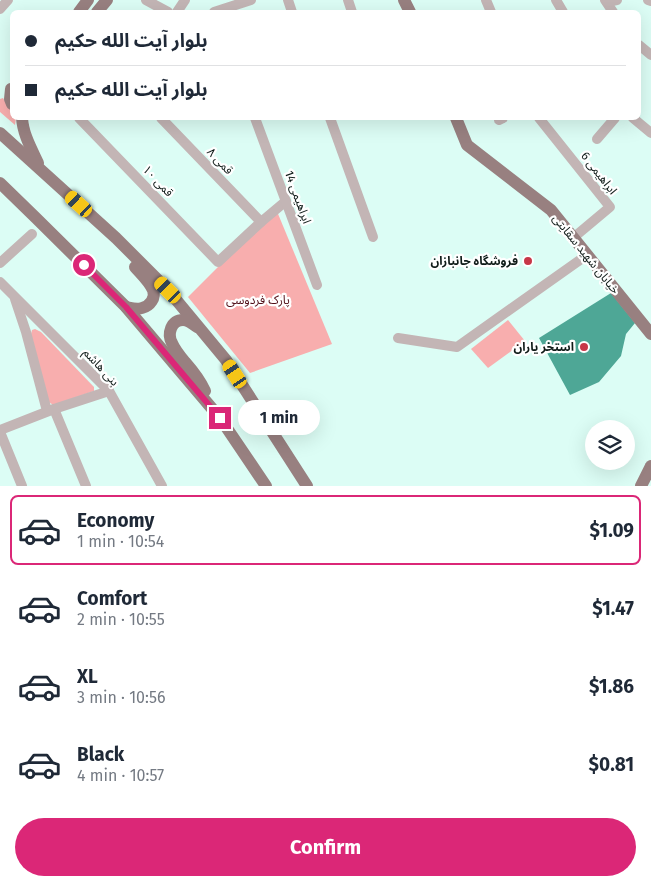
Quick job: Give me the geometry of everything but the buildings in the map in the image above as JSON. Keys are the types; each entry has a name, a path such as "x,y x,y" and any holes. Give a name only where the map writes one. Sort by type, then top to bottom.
{"main road":[{"path":"99,10 107,0"},
{"path":"22,120 26,136 43,172"},
{"name":"خیابان شهید سقایتی","path":"457,120 467,146 551,210 651,334"},
{"path":"0,133 116,238 168,290 226,360 308,486"},
{"path":"0,183 126,307 220,418"},
{"path":"116,238 152,288 154,294 150,304 142,308 126,307"},
{"path":"208,337 192,323 184,320 173,325 170,331 170,341 199,380 220,418 266,486"},
{"path":"641,486 651,466"}],"street":[{"path":"0,9 8,0"},
{"path":"146,0 164,10"},
{"path":"222,10 251,0"},
{"path":"641,47 651,55"},
{"name":"قمی ۱۰","path":"81,120 218,262 261,222"},
{"name":"قمی ۸","path":"163,120 261,222"},
{"name":"ابراهیمی 14","path":"256,120 317,285"},
{"path":"331,120 373,237"},
{"name":"ابراهیمی 6","path":"541,120 610,208 573,238"},
{"path":"597,140 613,120"},
{"path":"635,120 651,133"},
{"path":"261,222 286,201"},
{"path":"0,263 32,234"},
{"path":"398,338 458,347 587,255"},
{"name":"بنی هاشم","path":"0,282 109,391 162,486"},
{"path":"15,298 50,410 86,486"},
{"path":"22,486 0,431 50,410 109,391"}],"green space":[{"path":"3,98 10,106 10,120 16,120 15,125 0,112 0,99"},
{"name":"پارک فردوسی","path":"276,209 332,344 250,373 188,297"},
{"path":"508,320 525,341 488,368 471,349"},
{"path":"35,329 41,332 94,387 94,391 53,405 49,402 31,334 32,330"}],"shaded area":[{"name":"استخر یاران","path":"611,293 635,323 626,334 621,356 599,382 570,395 539,338"}],"place":[{"name":"فروشگاه جانبازان","path":"528,261"},
{"name":"استخر یاران","path":"584,347"}],"route":[{"path":"84,265 126,307 220,418"}]}
